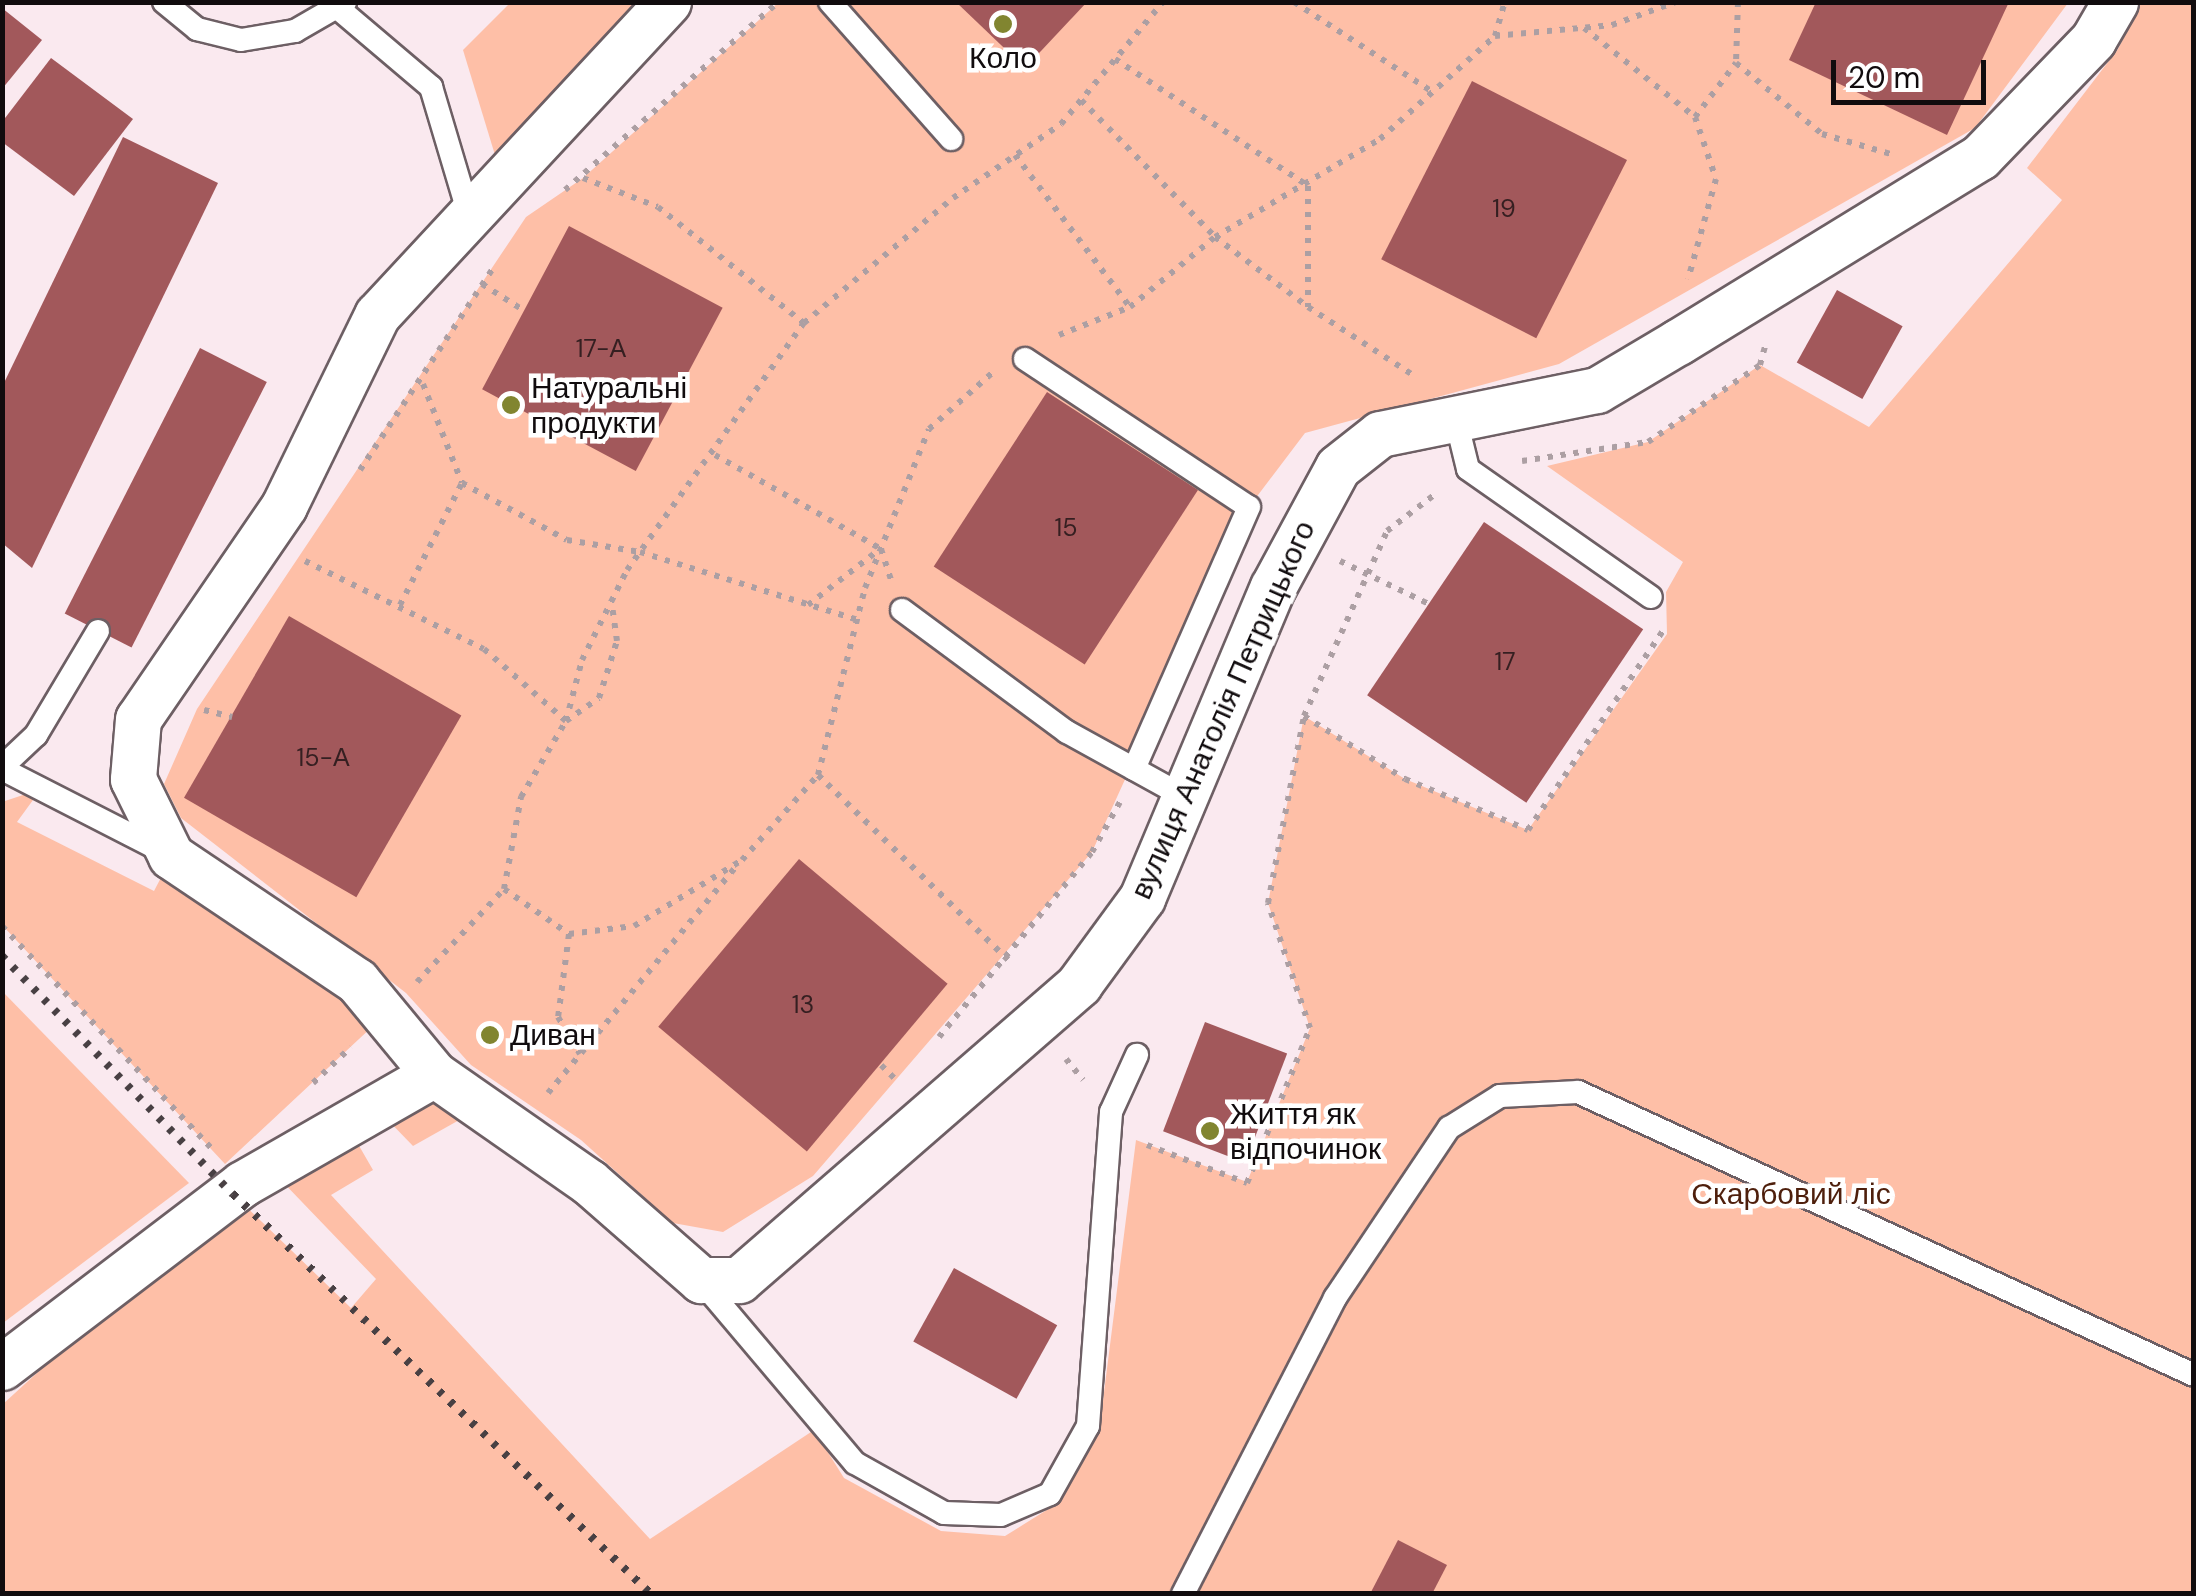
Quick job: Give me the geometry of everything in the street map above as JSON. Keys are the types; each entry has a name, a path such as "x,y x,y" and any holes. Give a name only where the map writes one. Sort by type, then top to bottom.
{"street":[{"path":"668,2 377,315 284,506 138,718 133,780 171,856 358,981 434,1074 589,1182 701,1280"},
{"name":"вулиця Анатолія Петрицького","path":"701,1280 740,1280 771,1259 1079,984 1142,898 1190,800 1296,543 1338,466 1380,434 1598,390 1980,156 2093,40 2115,2"},
{"path":"2,1367 242,1184 434,1074"}],"lane":[{"path":"164,2 196,29 240,40 294,31 342,6 431,87 470,218"},
{"path":"830,2 951,139"},
{"path":"1025,359 1250,507 1134,768"},
{"path":"1456,420 1468,470 1651,596"},
{"path":"902,610 1066,732 1190,800"},
{"path":"98,631 36,735 2,768 171,856"},
{"path":"701,1280 854,1463 944,1513 1001,1515 1050,1494 1088,1426 1111,1112 1137,1054"},
{"path":"1182,1594 1336,1298 1449,1128 1500,1096 1578,1092 2194,1375"}],"path":[{"path":"554,198 583,178 778,2"},
{"path":"386,1013 504,888 522,797 566,720 582,660 640,552 715,455 804,323 1081,100 1163,2"},
{"path":"1294,2 1432,91"},
{"path":"1047,340 1130,307 1215,237 1308,186 1432,91 1495,36 1505,2"},
{"path":"1495,36 1583,28 1676,2"},
{"path":"1695,117 1736,63 1738,2"},
{"path":"1583,28 1695,117 1716,178 1685,290 1702,280"},
{"path":"1116,60 1308,186"},
{"path":"1736,63 1822,134 1909,159 1892,169"},
{"path":"1081,100 1215,237 1308,307 1428,385"},
{"path":"1015,155 1130,307"},
{"path":"583,178 658,207 804,323"},
{"path":"1308,186 1308,307"},
{"path":"354,479 500,258"},
{"path":"482,284 523,310"},
{"path":"535,1108 818,775 857,620 930,429 1000,366"},
{"path":"423,384 462,483 567,540 640,552 857,620"},
{"path":"715,455 881,549"},
{"path":"1036,1024 1136,1140 1247,1183 1310,1028 1268,903 1304,716 1387,532 1468,470"},
{"path":"400,605 462,483"},
{"path":"290,573 310,542"},
{"path":"1296,543 1368,572 1429,604"},
{"path":"808,605 881,549"},
{"path":"300,558 484,649 566,720"},
{"path":"1304,716 1406,779 1528,830 1667,634 1651,596"},
{"path":"566,720 599,698 618,641 612,607"},
{"path":"190,724 208,694"},
{"path":"197,709 232,717"},
{"path":"934,1041 1008,960 1092,852 1134,768"},
{"path":"818,775 1008,960"},
{"path":"504,888 569,934 634,926 742,860"},
{"path":"2,926 242,1184"},
{"path":"569,934 558,1017 580,1054"},
{"path":"881,1065 898,1082"},
{"path":"886,1095 910,1068"}],"green space":[{"path":"510,3 637,3 495,155 463,50"},
{"path":"778,3 2068,3 1975,128 1559,364 1305,433 1249,507 1092,852 813,1176 723,1232 673,1223 581,1140 471,1065 406,993 181,818 164,784 197,709 526,217 583,178"},
{"name":"Скарбовий ліс","path":"2141,3 2193,3 2193,1593 3,1594 3,1404 233,1194 351,1308 376,1279 277,1176 343,1138 358,1144 373,1170 331,1195 650,1539 814,1430 844,1478 941,1531 1005,1536 1058,1503 1100,1424 1136,1140 1247,1182 1310,1028 1268,903 1304,716 1405,779 1528,830 1667,634 1666,592 1683,562 1547,466 1648,442 1760,365 1869,427 2062,200 2027,168 2118,49"},
{"path":"41,789 17,822 154,891 165,870 352,992 374,1025 225,1164 3,926 2,802"},
{"path":"3,992 189,1183 3,1323"},
{"path":"424,1092 461,1119 413,1146 383,1115"}],"building":[{"path":"956,2 1087,2 1025,68"},
{"path":"1816,2 2009,2 1947,135 1789,60"},
{"path":"2,8 42,40 2,89"},
{"path":"51,58 133,119 74,196 2,142 2,122"},
{"path":"1472,81 1627,160 1536,338 1381,259"},
{"path":"123,137 218,183 32,568 2,543 2,387"},
{"path":"569,226 723,308 636,471 482,389"},
{"path":"1837,290 1903,326 1862,399 1797,363"},
{"path":"200,348 267,382 132,648 65,614"},
{"path":"1047,392 1198,490 1085,664 934,566"},
{"path":"1484,522 1643,629 1526,803 1367,695"},
{"path":"289,616 461,716 356,897 184,798"},
{"path":"799,859 948,984 807,1151 658,1027"},
{"path":"1205,1022 1287,1054 1245,1163 1163,1131"},
{"path":"954,1268 1057,1325 1016,1399 913,1341"},
{"path":"1398,1540 1447,1565 1432,1594 1370,1594"}],"railway":[{"path":"2,956 233,1194 651,1594"}],"place":[{"name":"Коло","path":"1003,24"},
{"name":"Натуральні продукти","path":"511,405"},
{"name":"Диван","path":"490,1035"},
{"name":"Життя як відпочинок","path":"1210,1131"}]}
